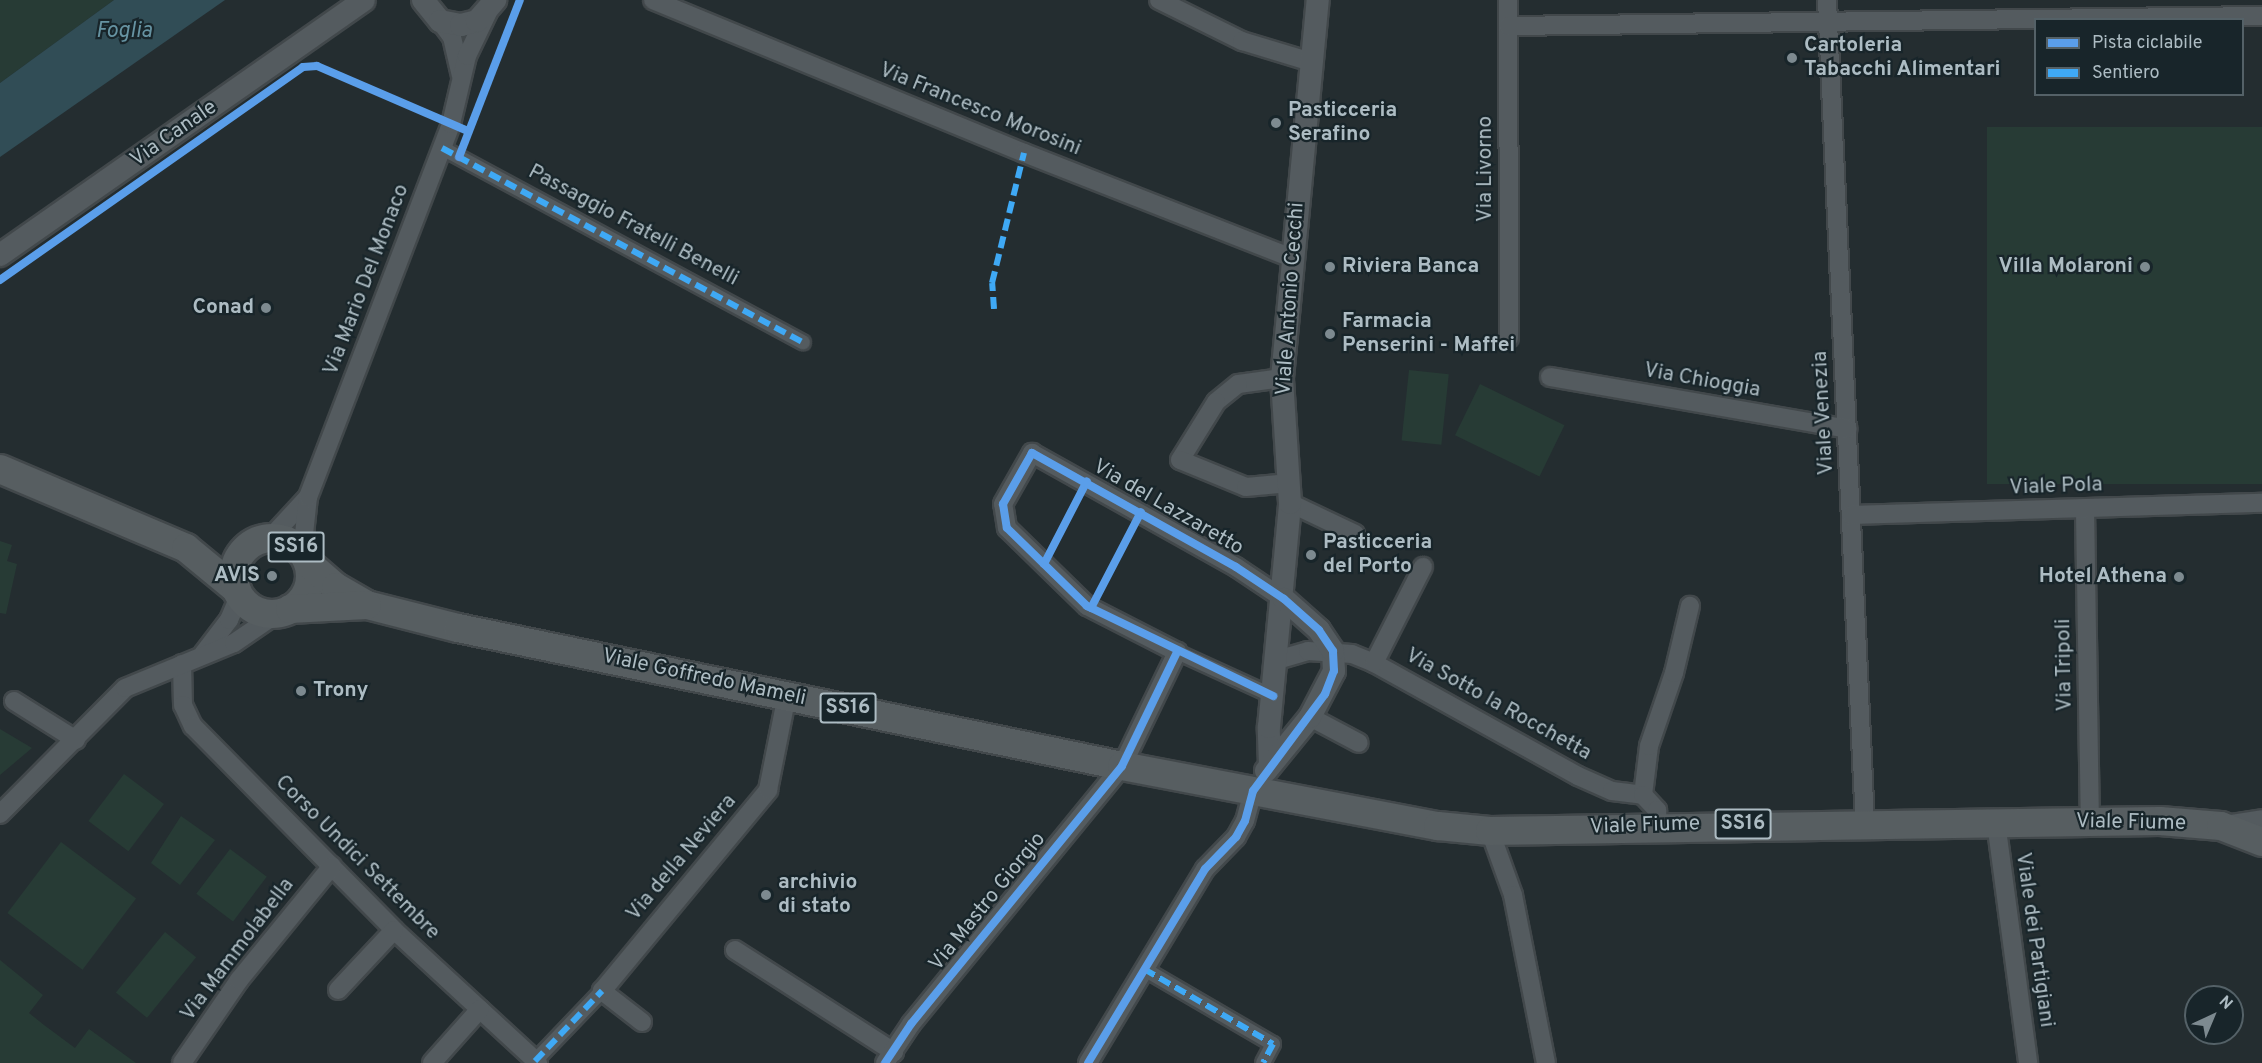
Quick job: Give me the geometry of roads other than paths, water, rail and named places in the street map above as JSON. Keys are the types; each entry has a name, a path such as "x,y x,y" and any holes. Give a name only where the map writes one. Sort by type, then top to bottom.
{"main road":[{"name":"Viale Goffredo Mameli","path":"0,469 186,548 256,610 284,611 367,605 1122,766 1253,791"},
{"name":"Viale Goffredo Mameli","path":"186,548 283,539 336,587 367,605"},
{"name":"SS16","path":"238,593 235,566 260,541"},
{"name":"SS16","path":"284,611 309,585 305,558"},
{"name":"Viale Fiume","path":"1253,791 1381,817 1490,831 1658,826 2090,821 2221,826 2262,842"}],"street":[{"name":"Via Canale","path":"0,255 356,6 375,0"},
{"name":"Via Francesco Morosini","path":"653,0 1024,153 1292,258"},
{"path":"1159,0 1242,41 1311,62"},
{"name":"Viale Antonio Cecchi","path":"1270,765 1273,696 1284,599 1290,493 1282,378 1318,0"},
{"name":"Via Livorno","path":"1508,0 1509,338"},
{"name":"Viale Venezia","path":"1827,0 1865,823"},
{"path":"419,2 440,21 461,25 492,6"},
{"name":"Via Mario Del Monaco","path":"305,558 308,497 442,148 462,78 492,6"},
{"path":"2088,18 2262,16"},
{"path":"1508,26 2034,19"},
{"name":"Via Mario Del Monaco","path":"440,21 452,37 462,78"},
{"name":"Passaggio Fratelli Benelli","path":"442,148 803,342"},
{"name":"Via Chioggia","path":"1550,377 1847,429"},
{"path":"1282,378 1238,384 1216,402 1180,460 1246,487 1290,493 1355,534"},
{"name":"Via del Lazzaretto","path":"1177,652 1087,606 1007,528 1003,504 1032,453 1236,567 1284,599"},
{"name":"Via Mario Del Monaco","path":"260,541 308,497"},
{"name":"Viale Pola","path":"1851,515 2262,503"},
{"name":"Via Tripoli","path":"2085,508 2090,821"},
{"path":"1374,663 1423,567"},
{"path":"203,654 229,620 238,593"},
{"path":"1088,1063 1205,869 1236,837 1245,821 1253,791 1270,765 1310,717 1334,671 1333,651 1319,630 1284,599"},
{"path":"1658,826 1657,810 1643,795 1649,746 1674,673 1690,606"},
{"path":"0,814 76,740 125,688 255,632 284,611"},
{"name":"Via Sotto la Rocchetta","path":"1276,660 1308,651 1333,651 1374,663 1578,776 1612,791 1643,795"},
{"path":"1177,652 1273,696"},
{"name":"Via Mastro Giorgio","path":"889,1058 911,1024 1122,766 1177,652"},
{"name":"Corso Undici Settembre","path":"182,664 183,705 193,726 394,930 536,1062"},
{"name":"Via della Neviera","path":"602,991 768,790 787,695"},
{"path":"14,701 76,740"},
{"path":"1310,717 1359,743"},
{"name":"Viale Fiume","path":"2221,826 2262,819"},
{"name":"Viale dei Partigiani","path":"1996,822 2028,1063"},
{"path":"1490,831 1513,895 1546,1063"},
{"name":"Via Mammolabella","path":"182,1063 239,980 332,866"},
{"path":"338,990 394,930"},
{"path":"735,950 889,1058"},
{"path":"1144,969 1273,1044 1263,1063"},
{"path":"536,1062 602,991 642,1022"},
{"path":"432,1063 480,1009"}],"water":[{"name":"Foglia","path":"114,0 225,0 0,157 0,83"}],"place":[{"name":"Cartoleria Tabacchi Alimentari","path":"1792,58"},
{"name":"Pasticceria Serafino","path":"1276,123"},
{"name":"Riviera Banca","path":"1330,267"},
{"name":"Villa Molaroni","path":"2145,267"},
{"name":"Conad","path":"266,308"},
{"name":"Farmacia Penserini - Maffei","path":"1330,334"},
{"name":"Pasticceria del Porto","path":"1311,555"},
{"name":"AVIS","path":"272,576"},
{"name":"Hotel Athena","path":"2179,577"},
{"name":"Trony","path":"301,691"},
{"name":"archivio di stato","path":"766,895"}]}
